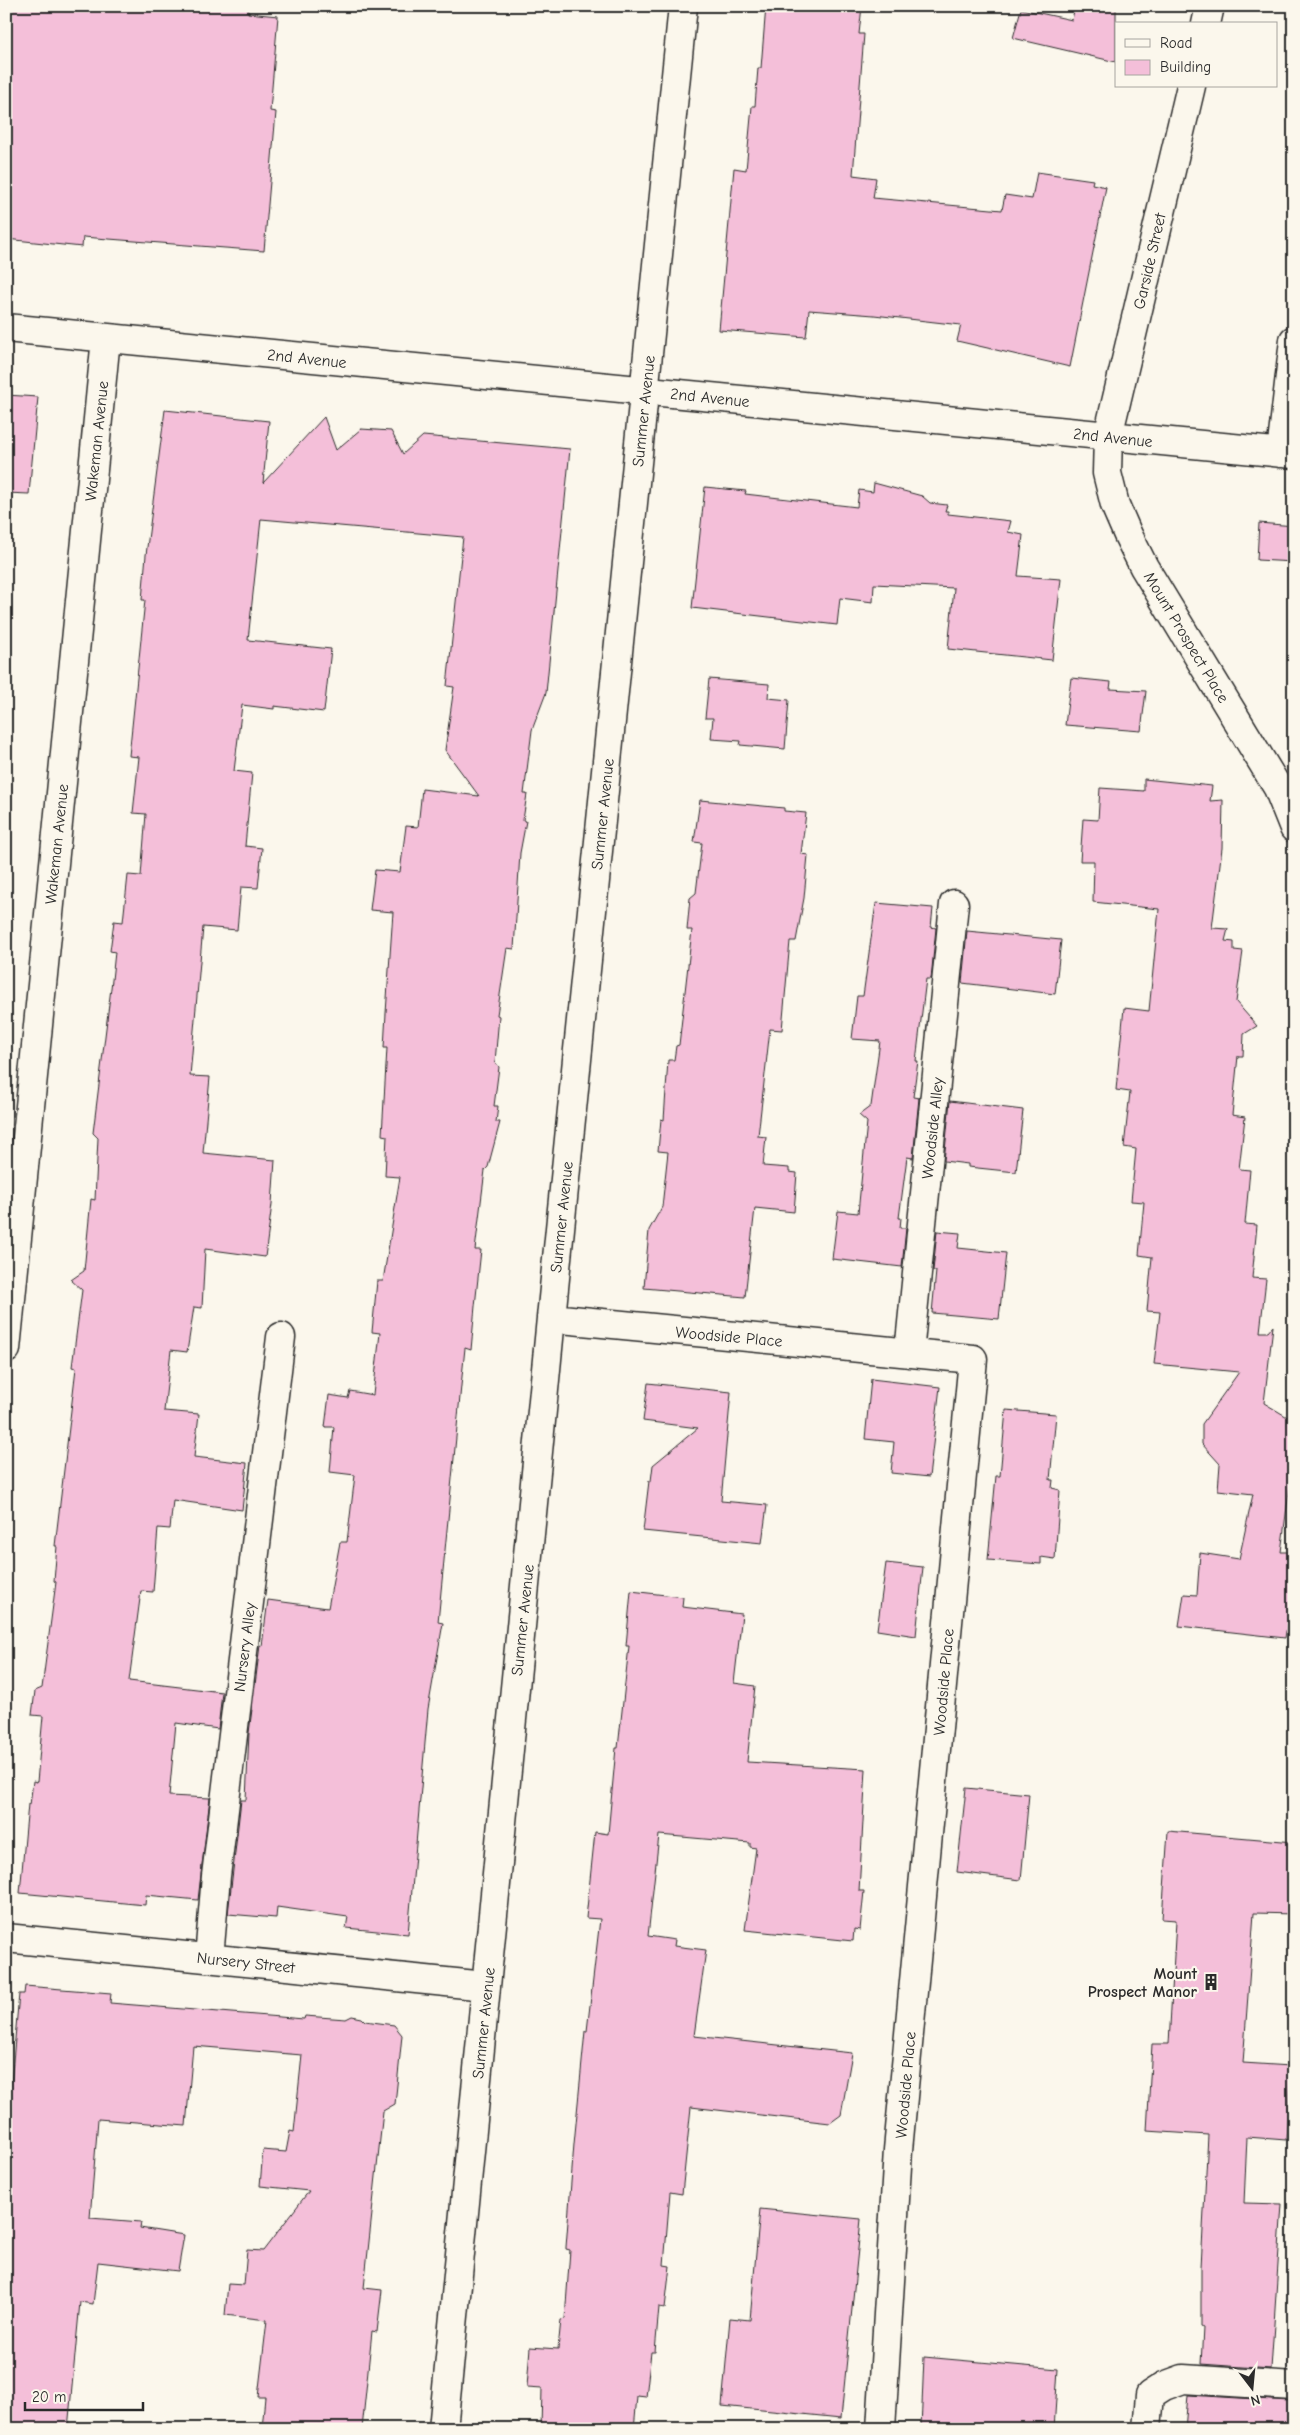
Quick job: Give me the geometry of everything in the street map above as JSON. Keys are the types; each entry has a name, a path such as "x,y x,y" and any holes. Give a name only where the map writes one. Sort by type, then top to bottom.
{"street":[{"name":"Summer Avenue","path":"443,2429 551,1318 683,6"},
{"path":"1206,22 1210,6"},
{"name":"Garside Street","path":"1108,436 1191,88"},
{"name":"2nd Avenue","path":"6,328 1288,454"},
{"name":"Wakeman Avenue","path":"6,1349 106,338"},
{"path":"1288,454 1294,340"},
{"name":"Mount Prospect Place","path":"1108,436 1107,473 1115,505 1128,534 1144,567 1278,788 1294,828"},
{"name":"Woodside Alley","path":"909,1352 954,904"},
{"name":"Woodside Place","path":"551,1318 973,1359 898,2150 881,2429"},
{"name":"Nursery Alley","path":"209,1958 217,1866 281,1336"},
{"name":"Nursery Street","path":"6,1938 486,1986"},
{"path":"1147,2429 1150,2395 1164,2386 1183,2379 1294,2386"}],"building":[{"path":"6,6 249,6 248,13 278,16 270,111 276,112 264,251 83,237 82,247 6,239"},
{"path":"766,6 862,6 859,34 864,34 853,175 876,178 873,198 1002,210 1005,195 1032,199 1037,172 1093,180 1092,184 1106,187 1070,367 957,341 961,325 874,315 809,310 806,337 719,330 734,168 746,170 752,106 755,106 758,68 761,68"},
{"path":"1075,6 1116,6 1115,62 1013,38 1021,9 1072,20"},
{"path":"6,395 38,397 29,494 6,493"},
{"path":"165,410 269,421 263,483 324,417 336,450 361,429 391,431 403,454 423,436 570,449 546,693 532,730 524,794 527,794 523,820 526,821 520,853 514,949 507,948 497,1015 499,1016 495,1062 499,1067 494,1106 498,1106 496,1122 500,1122 488,1167 485,1170 475,1250 481,1250 471,1350 465,1348 438,1622 443,1623 428,1709 408,1934 346,1928 348,1917 277,1907 276,1918 228,1914 241,1800 246,1800 249,1733 260,1645 262,1646 268,1600 328,1608 340,1542 347,1542 355,1475 330,1472 334,1427 325,1427 329,1395 348,1398 350,1391 373,1395 380,1333 372,1332 377,1281 383,1281 400,1177 385,1176 387,1136 382,1135 387,1048 384,1048 393,912 370,910 375,870 400,872 406,826 418,827 422,789 479,796 445,750 454,687 447,686 463,537 261,519 248,640 331,649 324,712 274,706 274,709 242,705 234,771 252,773 245,846 262,848 258,888 241,887 237,930 203,927 190,1076 210,1077 203,1153 275,1160 272,1204 265,1257 205,1249 202,1308 194,1307 187,1352 171,1350 164,1411 199,1414 194,1457 247,1463 242,1510 173,1500 170,1529 158,1528 153,1592 141,1591 129,1681 222,1692 218,1729 176,1723 169,1796 210,1798 198,1900 146,1895 145,1905 20,1893 28,1804 30,1805 33,1781 37,1782 43,1716 32,1715 35,1691 42,1688 56,1582 54,1581 57,1546 55,1546 76,1368 72,1367 82,1290 71,1280 84,1271 91,1199 95,1200 98,1138 93,1133 115,952 110,951 114,921 123,922 128,875 141,876 146,814 133,813 139,757 129,756 145,600 142,600 146,555"},
{"path":"874,483 922,496 930,503 947,505 945,511 948,511 948,514 1011,521 1008,532 1023,535 1018,576 1061,579 1052,660 948,649 954,588 874,584 873,602 840,598 837,625 692,608 705,487 746,491 745,494 857,507 859,490 873,492"},
{"path":"1259,523 1294,526 1294,562 1257,560"},
{"path":"1071,678 1111,682 1110,689 1146,691 1141,731 1065,725"},
{"path":"709,679 769,684 768,698 789,700 785,749 740,745 741,741 711,739 713,718 705,718"},
{"path":"1144,779 1212,786 1210,801 1223,800 1222,848 1212,928 1228,929 1225,941 1234,942 1234,950 1243,951 1236,1002 1257,1026 1244,1034 1243,1056 1238,1056 1232,1115 1245,1117 1239,1169 1250,1170 1245,1224 1257,1225 1252,1278 1266,1279 1260,1332 1268,1332 1273,1326 1264,1403 1294,1421 1294,1454 1281,1552 1294,1552 1294,1581 1285,1638 1179,1626 1184,1594 1197,1595 1200,1553 1239,1559 1253,1494 1218,1490 1220,1464 1202,1444 1202,1424 1239,1372 1154,1364 1160,1312 1147,1311 1152,1257 1139,1255 1144,1202 1131,1201 1136,1149 1124,1147 1130,1092 1116,1090 1124,1008 1149,1011 1159,909 1093,902 1094,861 1080,861 1083,819 1098,820 1100,788 1144,791"},
{"path":"700,800 784,808 784,811 806,813 801,854 808,855 804,898 796,941 790,941 782,1030 770,1029 758,1136 766,1137 763,1166 789,1168 789,1172 797,1173 794,1212 755,1208 745,1297 644,1288 649,1230 662,1207 668,1152 658,1151 661,1119 664,1120 668,1060 674,1060 676,1046 679,1045 692,930 687,930 690,898 696,893 702,843 694,842"},
{"path":"876,903 933,908 931,927 936,928 931,979 926,979 916,1061 918,1061 913,1097 919,1098 913,1158 907,1157 899,1218 901,1218 900,1228 906,1228 902,1267 832,1259 838,1211 858,1213 867,1122 859,1115 871,1106 880,1041 852,1039 857,996 863,996"},
{"path":"967,931 1061,940 1055,994 962,983"},
{"path":"950,1101 1023,1110 1016,1172 968,1167 968,1164 944,1161"},
{"path":"937,1231 960,1233 958,1248 1006,1253 999,1319 932,1313 936,1271 933,1271"},
{"path":"871,1379 940,1387 929,1477 891,1473 894,1442 865,1439"},
{"path":"648,1383 731,1392 721,1501 767,1505 762,1543 643,1531 649,1481 651,1481 653,1465 698,1428 643,1421"},
{"path":"1006,1410 1056,1414 1050,1480 1053,1480 1052,1488 1060,1490 1055,1559 1041,1557 1041,1564 988,1560 996,1476 1000,1476"},
{"path":"886,1563 923,1567 916,1636 877,1630"},
{"path":"631,1591 683,1597 682,1607 742,1614 734,1683 755,1686 747,1762 866,1769 859,1891 864,1891 860,1930 854,1929 853,1941 745,1930 756,1848 750,1847 750,1843 659,1835 648,1936 675,1940 674,1946 706,1950 694,2036 852,2053 841,2115 830,2123 691,2107 682,2194 670,2192 664,2265 670,2266 665,2308 659,2307 655,2352 651,2352 646,2397 637,2396 634,2429 541,2429 542,2388 527,2387 530,2347 558,2349 561,2320 565,2319 570,2250 566,2249 566,2247 574,2144 585,2031 587,2031 600,1919 586,1918 595,1832 608,1834 616,1748 618,1748 629,1646 626,1646"},
{"path":"966,1788 1029,1794 1021,1880 957,1872"},
{"name":"Mount Prospect Manor","path":"1168,1831 1294,1842 1294,1914 1254,1913 1243,2063 1291,2066 1286,2140 1247,2137 1244,2203 1282,2204 1271,2369 1201,2364 1203,2328 1201,2327 1201,2267 1208,2135 1147,2131 1152,2044 1169,2044 1176,1920 1162,1919"},
{"path":"25,1986 111,1993 110,2003 304,2019 305,2016 346,2019 352,2016 362,2018 365,2021 394,2025 402,2035 395,2104 383,2111 364,2288 382,2290 377,2332 372,2331 362,2429 262,2429 265,2397 258,2397 267,2320 225,2315 228,2284 244,2285 247,2250 263,2251 309,2191 260,2186 263,2150 286,2152 290,2131 294,2132 302,2055 193,2046 186,2126 98,2119 90,2218 141,2222 140,2228 184,2235 178,2271 98,2262 93,2304 80,2302 68,2429 6,2429 6,2140 19,1994 24,1994"},
{"path":"760,2209 861,2219 841,2418 722,2406 730,2318 750,2320"},
{"path":"924,2357 1058,2369 1054,2429 921,2429"},
{"path":"1188,2395 1289,2401 1287,2429 1185,2429"}],"place":[{"name":"Mount Prospect Manor","path":"1211,1982"}]}
